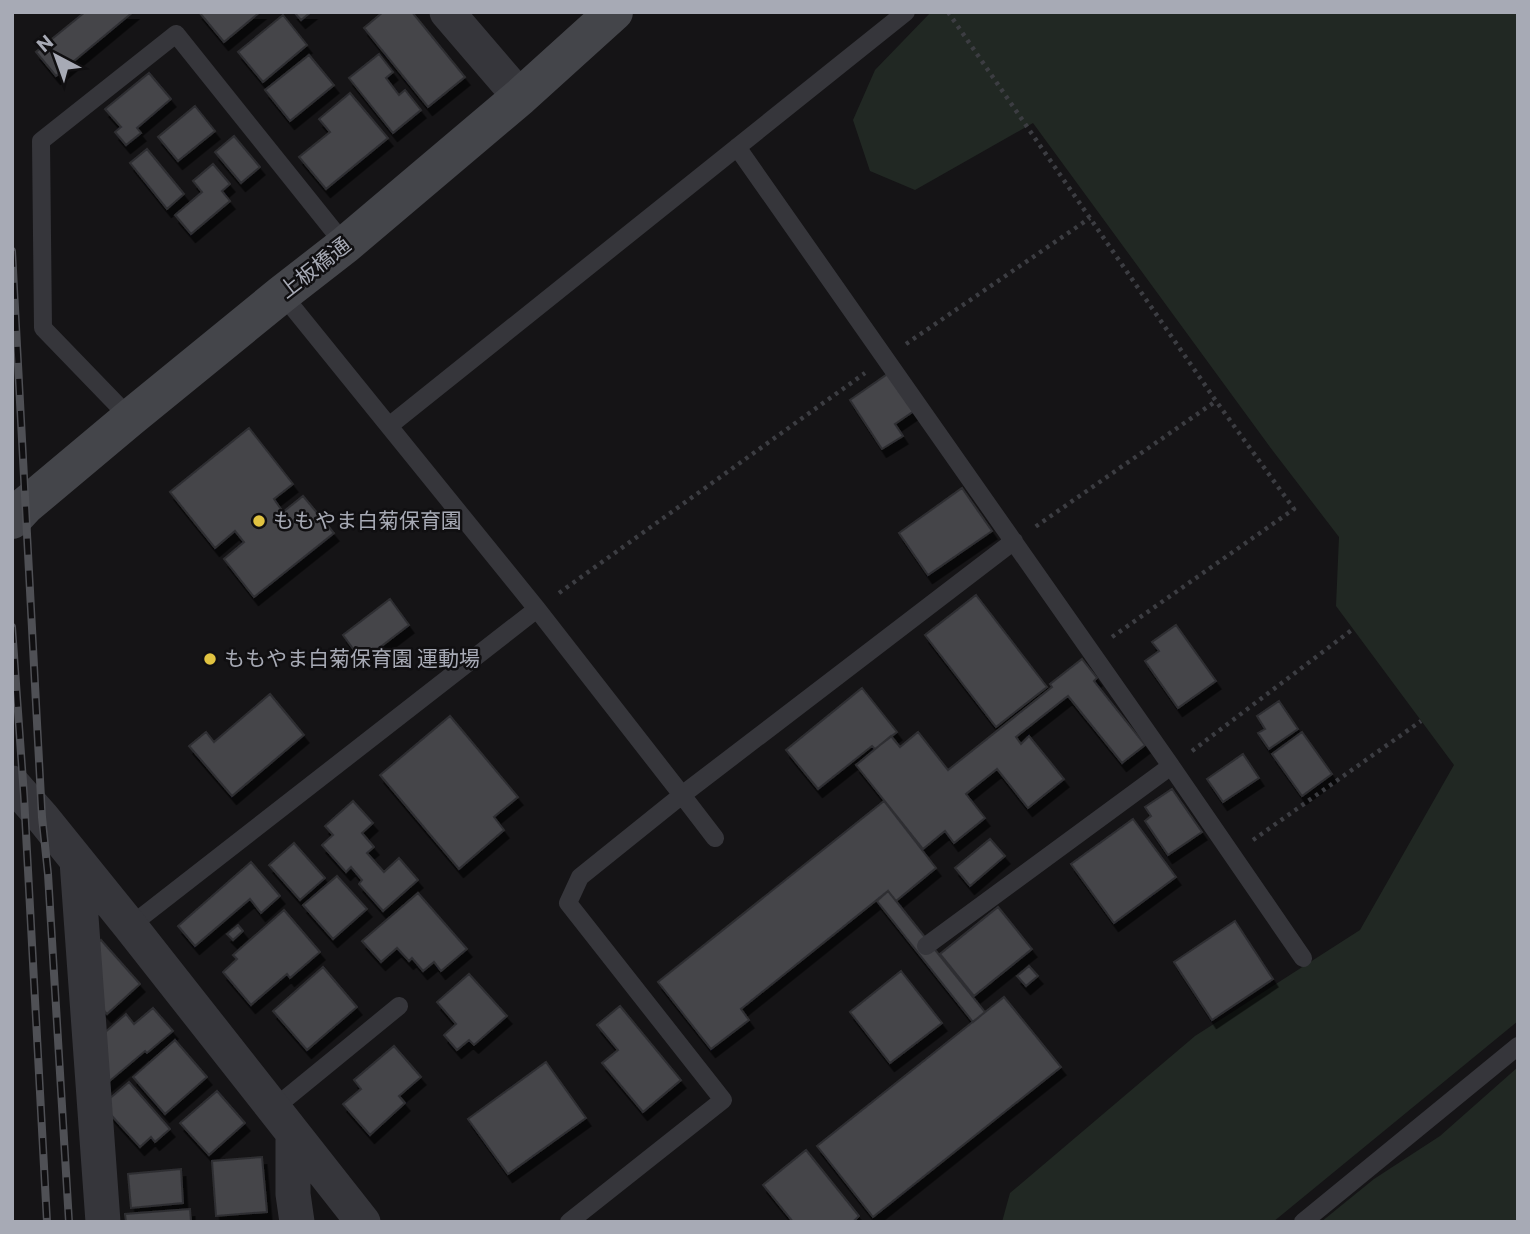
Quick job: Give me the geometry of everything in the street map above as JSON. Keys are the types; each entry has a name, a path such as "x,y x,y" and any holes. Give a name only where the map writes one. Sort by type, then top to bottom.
{"street":[{"path":"447,12 520,97"},
{"name":"上板橋通","path":"12,520 130,418 345,244 520,97 614,12"},
{"path":"12,783 130,926 363,1222"},
{"path":"77,861 103,1222"},
{"path":"283,1122 297,1222"}],"lane":[{"path":"389,426 906,12"},
{"path":"130,418 43,328 41,141 176,34 345,244"},
{"path":"737,147 1303,958"},
{"path":"282,294 537,609 715,838"},
{"path":"569,1222 723,1100 568,903 580,877 682,795 1014,541"},
{"path":"130,926 537,609"},
{"path":"926,946 1171,766"},
{"path":"283,1122 399,1006"},
{"path":"1303,1222 1518,1046"}],"path":[{"path":"948,12 1216,401 1294,509 1092,652"},
{"path":"537,609 886,358 1090,218"},
{"path":"1014,541 1216,401"},
{"path":"1171,766 1353,629"},
{"path":"1232,855 1421,721"}],"shaded area":[{"path":"931,12 1518,12 1518,1021 1273,1222 1002,1222 1010,1193 1195,1036 1360,930 1454,765 1336,606 1339,537 1033,123 915,190 870,171 853,120 875,70"},
{"path":"1518,1067 1518,1221 1321,1222 1374,1179 1440,1136"}],"building":[{"path":"85,12 133,12 56,76 36,52"},
{"path":"199,12 260,12 224,42"},
{"path":"294,12 311,12 301,20"},
{"path":"383,12 412,12 465,77 428,107 364,28"},
{"path":"283,15 307,45 263,82 238,52"},
{"path":"379,54 393,72 386,78 399,95 405,90 421,110 393,133 349,78"},
{"path":"309,55 334,85 290,121 265,90"},
{"path":"149,73 171,99 137,128 141,133 126,145 115,132 121,127 105,109"},
{"path":"350,93 388,138 326,189 299,157 330,132 319,119"},
{"path":"195,106 215,131 178,161 158,137"},
{"path":"234,136 260,167 241,183 215,152"},
{"path":"147,149 184,194 167,209 130,163"},
{"path":"213,164 230,184 222,191 230,201 191,234 175,215 202,192 193,181"},
{"path":"889,373 914,411 895,424 903,436 882,449 850,400"},
{"name":"ももやま白菊保育園","path":"249,428 293,484 274,499 283,512 303,496 334,533 254,597 224,559 244,542 235,531 215,548 170,492"},
{"path":"962,488 992,531 928,575 899,533"},
{"path":"976,595 1047,687 996,727 925,635"},
{"path":"390,599 409,625 362,661 343,635"},
{"path":"1176,625 1216,681 1178,708 1145,661 1159,651 1152,642"},
{"path":"1082,659 1097,678 1094,681 1145,745 1122,763 1068,696 1016,737 1021,744 1029,736 1064,779 1028,808 997,769 966,794 985,818 954,843 945,831 923,849 856,765 891,736 900,747 918,732 948,770 1052,687 1050,684"},
{"path":"862,688 897,732 875,749 872,746 818,789 786,750"},
{"path":"270,694 304,735 232,796 189,746 206,732 214,742"},
{"path":"1279,701 1298,729 1269,749 1258,733 1265,729 1257,716"},
{"path":"450,716 518,797 494,817 504,830 459,869 380,775"},
{"path":"1302,732 1332,774 1302,796 1272,754"},
{"path":"1243,754 1259,778 1223,802 1207,779"},
{"path":"1172,789 1202,832 1168,855 1145,821 1151,816 1145,807"},
{"path":"353,801 373,823 362,833 374,847 367,853 384,872 399,858 418,880 383,911 359,884 362,880 351,867 346,872 322,845 333,835 325,826"},
{"path":"884,801 936,868 896,901 888,891 741,1009 749,1020 711,1049 658,982"},
{"path":"1133,819 1176,877 1114,923 1071,864"},
{"path":"990,839 1005,856 970,886 955,868"},
{"path":"294,843 325,878 300,900 269,865"},
{"path":"251,862 280,896 261,913 250,899 195,946 178,926"},
{"path":"337,876 367,909 333,939 303,905"},
{"path":"888,891 985,1012 973,1022 877,901"},
{"path":"418,893 467,949 441,971 434,962 423,971 412,958 409,961 397,948 381,962 362,941"},
{"path":"998,907 1032,949 974,996 940,954"},
{"path":"284,910 320,952 290,978 287,974 251,1005 223,972 237,959 233,955"},
{"path":"1235,921 1273,979 1212,1020 1174,962"},
{"path":"238,925 243,931 233,940 227,934"},
{"path":"101,940 140,984 107,1014 93,999 86,954"},
{"path":"1029,966 1038,976 1026,986 1017,976"},
{"path":"323,967 357,1007 307,1050 273,1011"},
{"path":"901,971 942,1023 890,1063 850,1012"},
{"path":"469,974 507,1016 474,1045 469,1040 457,1050 444,1035 456,1024 437,1002"},
{"path":"1004,997 1061,1067 873,1217 817,1146"},
{"path":"620,1006 681,1080 643,1112 602,1063 618,1050 597,1025"},
{"path":"153,1008 173,1031 99,1090 95,1041 126,1014 134,1024"},
{"path":"175,1040 207,1077 165,1114 133,1077"},
{"path":"394,1046 421,1077 399,1096 405,1103 370,1135 343,1104 361,1089 354,1080"},
{"path":"546,1062 586,1118 508,1174 468,1119"},
{"path":"129,1082 170,1129 155,1142 151,1137 140,1147 102,1105"},
{"path":"217,1091 245,1123 209,1155 180,1123"},
{"path":"806,1150 859,1216 853,1222 793,1222 763,1185"},
{"path":"262,1157 267,1212 216,1216 212,1161"},
{"path":"181,1169 183,1203 131,1208 128,1174"},
{"path":"190,1209 191,1222 126,1222 125,1214"}],"railway":[{"path":"12,251 42,817 48,874 69,1222"},
{"path":"12,627 47,1222"}],"place":[{"name":"ももやま白菊保育園","path":"259,521"},
{"name":"ももやま白菊保育園 運動場","path":"210,659"}]}
